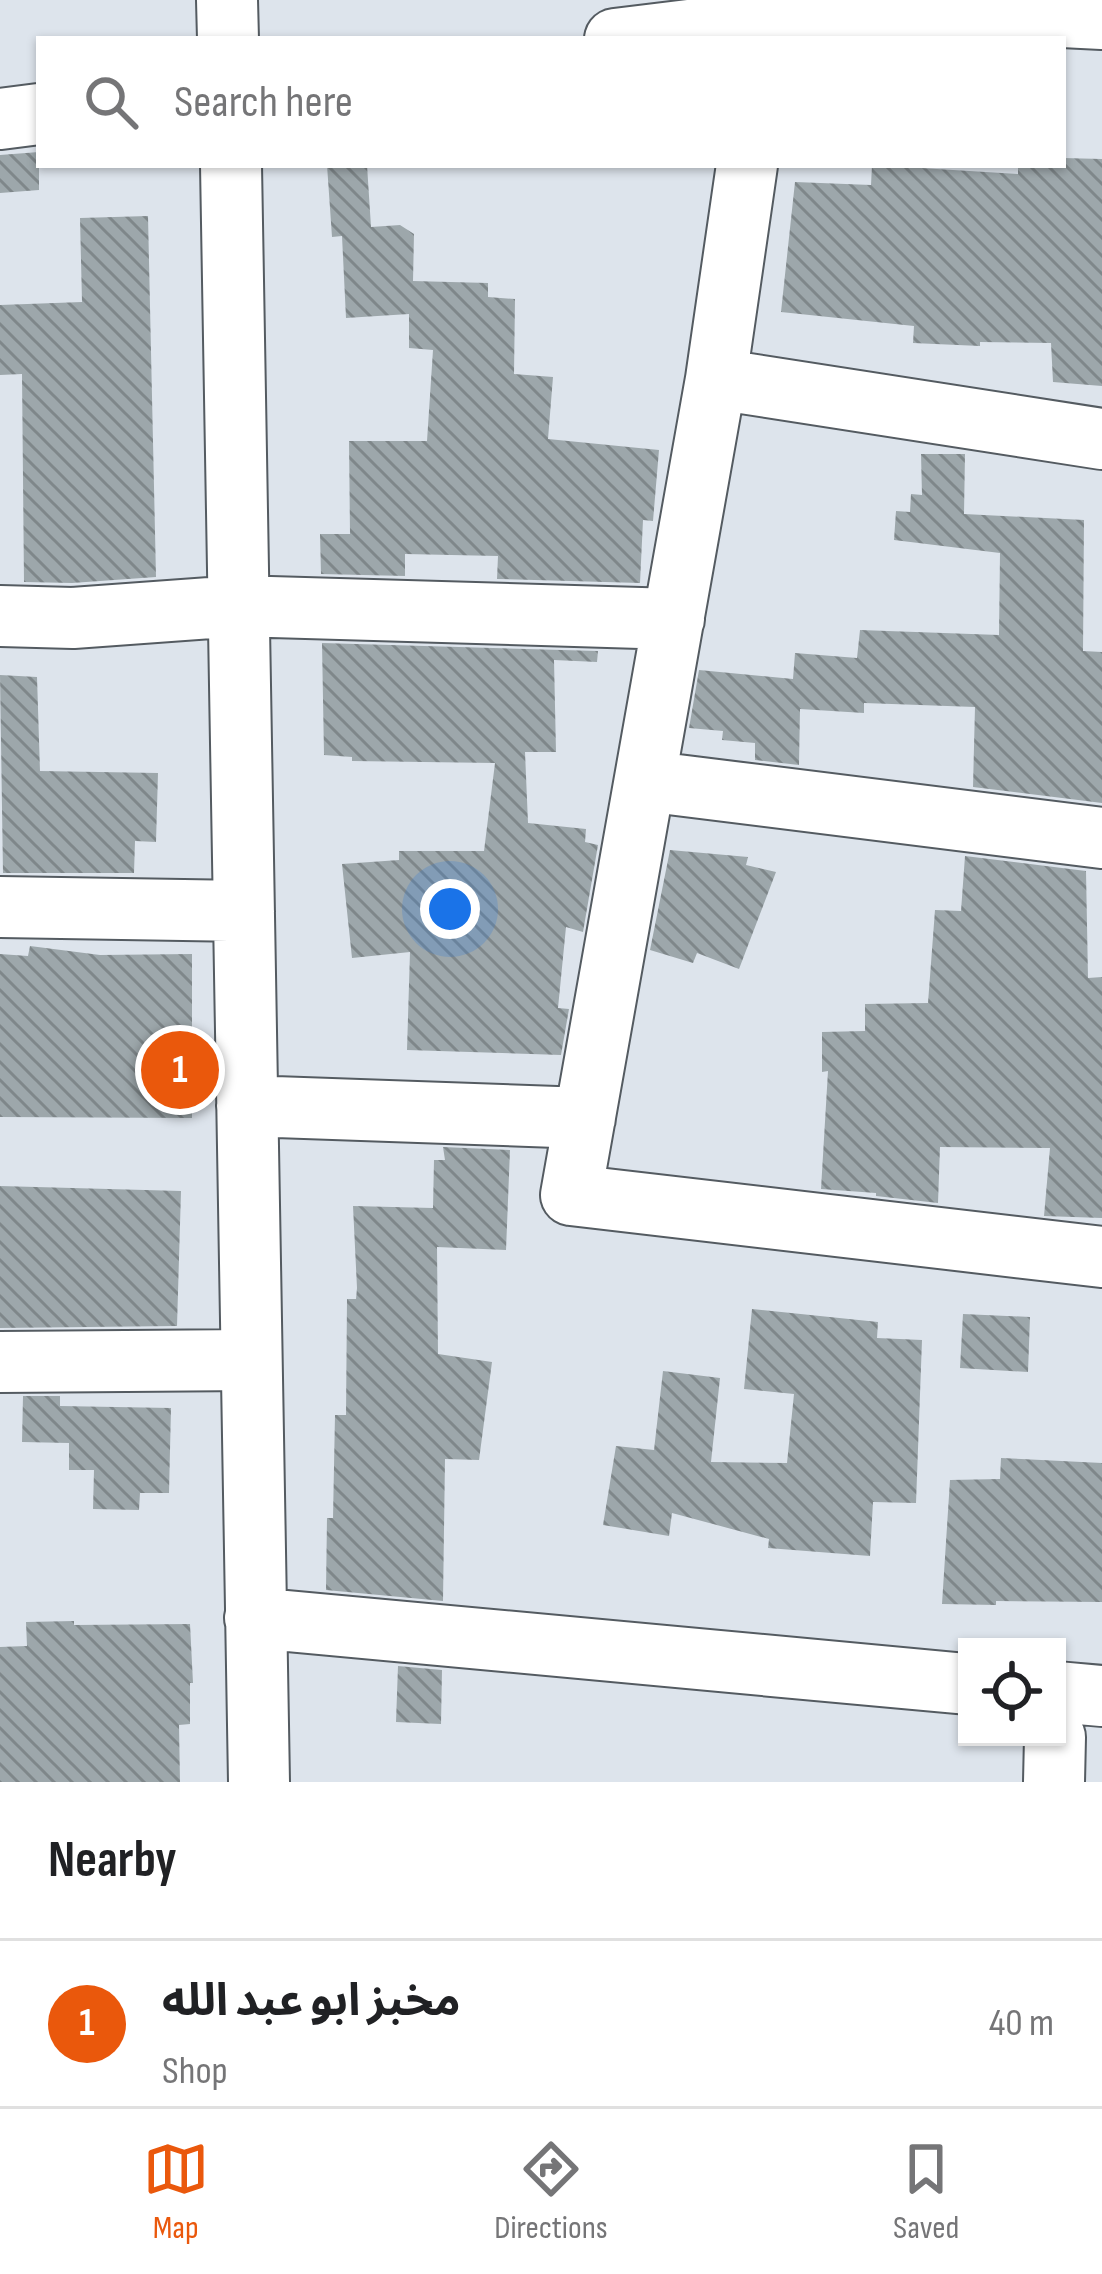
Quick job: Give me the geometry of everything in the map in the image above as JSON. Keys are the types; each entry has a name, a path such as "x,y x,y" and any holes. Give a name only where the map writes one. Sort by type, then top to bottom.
{"street":[{"path":"227,0 228,36"},
{"path":"660,36 766,29 845,11 1077,12"},
{"path":"0,119 36,114"},
{"path":"231,168 259,1782"},
{"path":"747,168 716,379 571,1195 1102,1257"},
{"path":"716,379 1102,439"},
{"path":"0,616 73,618 238,606 674,619"},
{"path":"645,781 1102,838"},
{"path":"0,907 244,911"},
{"path":"247,1106 585,1118"},
{"path":"0,1362 251,1360"},
{"path":"255,1618 958,1683"},
{"path":"1066,1693 1102,1696"},
{"path":"1054,1782 1055,1746"}],"building":[{"path":"36,152 39,190 0,193 0,155"},
{"path":"1066,158 1102,159 1102,386 1053,382 1051,343 913,343 914,326 781,312 795,182 871,185 872,168 1018,174 1018,168 1066,168"},
{"path":"327,168 367,168 371,227 400,225 414,234 413,281 488,283 488,297 515,299 514,374 553,377 548,439 659,450 653,521 643,520 640,583 497,579 498,556 405,554 405,576 321,574 320,534 350,534 349,441 427,441 433,350 409,348 409,314 346,318 342,236 332,237"},
{"path":"148,216 156,577 24,582 22,374 0,375 0,305 82,302 80,218"},
{"path":"921,454 965,454 964,514 1084,520 1083,651 1102,652 1102,803 973,787 975,707 864,703 864,713 800,709 799,765 755,760 755,743 722,740 723,731 689,728 699,670 793,679 795,653 857,658 860,630 999,635 1000,553 894,540 896,511 910,512 911,494 922,495"},
{"path":"322,643 598,651 597,662 554,660 556,752 525,752 528,823 586,829 585,842 598,845 583,932 566,927 558,1008 569,1009 561,1055 407,1050 410,952 352,958 342,864 399,860 399,851 484,851 495,763 352,761 352,757 324,755"},
{"path":"0,675 37,677 40,771 158,773 156,842 135,841 134,873 3,873"},
{"path":"670,850 748,857 746,865 776,872 739,969 697,953 693,963 650,950"},
{"path":"965,856 1086,871 1088,978 1102,977 1102,1218 1044,1216 1050,1148 940,1147 938,1203 821,1189 828,1071 822,1072 822,1032 865,1031 865,1004 928,1003 935,910 961,911"},
{"path":"30,946 100,955 192,954 192,1118 0,1117 0,954 28,956"},
{"path":"443,1147 510,1150 506,1250 437,1247 438,1354 492,1362 479,1460 445,1459 443,1601 326,1590 335,1415 346,1415 347,1299 356,1299 357,1288 353,1206 433,1208 434,1160 445,1160"},
{"path":"0,1186 181,1191 177,1326 0,1328"},
{"path":"752,1309 878,1322 877,1338 922,1340 916,1503 873,1502 870,1556 768,1548 769,1539 672,1513 669,1536 603,1525 616,1446 654,1450 663,1371 720,1378 711,1462 787,1463 794,1394 744,1389"},
{"path":"963,1314 1030,1317 1028,1372 960,1368"},
{"path":"23,1396 60,1396 60,1406 171,1408 169,1493 140,1493 139,1510 93,1509 94,1470 69,1470 69,1443 22,1442"},
{"path":"1001,1458 1102,1463 1102,1602 942,1604 950,1480 1000,1479"},
{"path":"74,1621 74,1625 190,1624 193,1683 190,1724 179,1725 180,1782 0,1782 0,1647 27,1646 26,1622"},
{"path":"398,1666 442,1670 441,1724 396,1722"}],"place":[{"name":"مخبز ابو عبد الله","path":"180,1070"}]}
